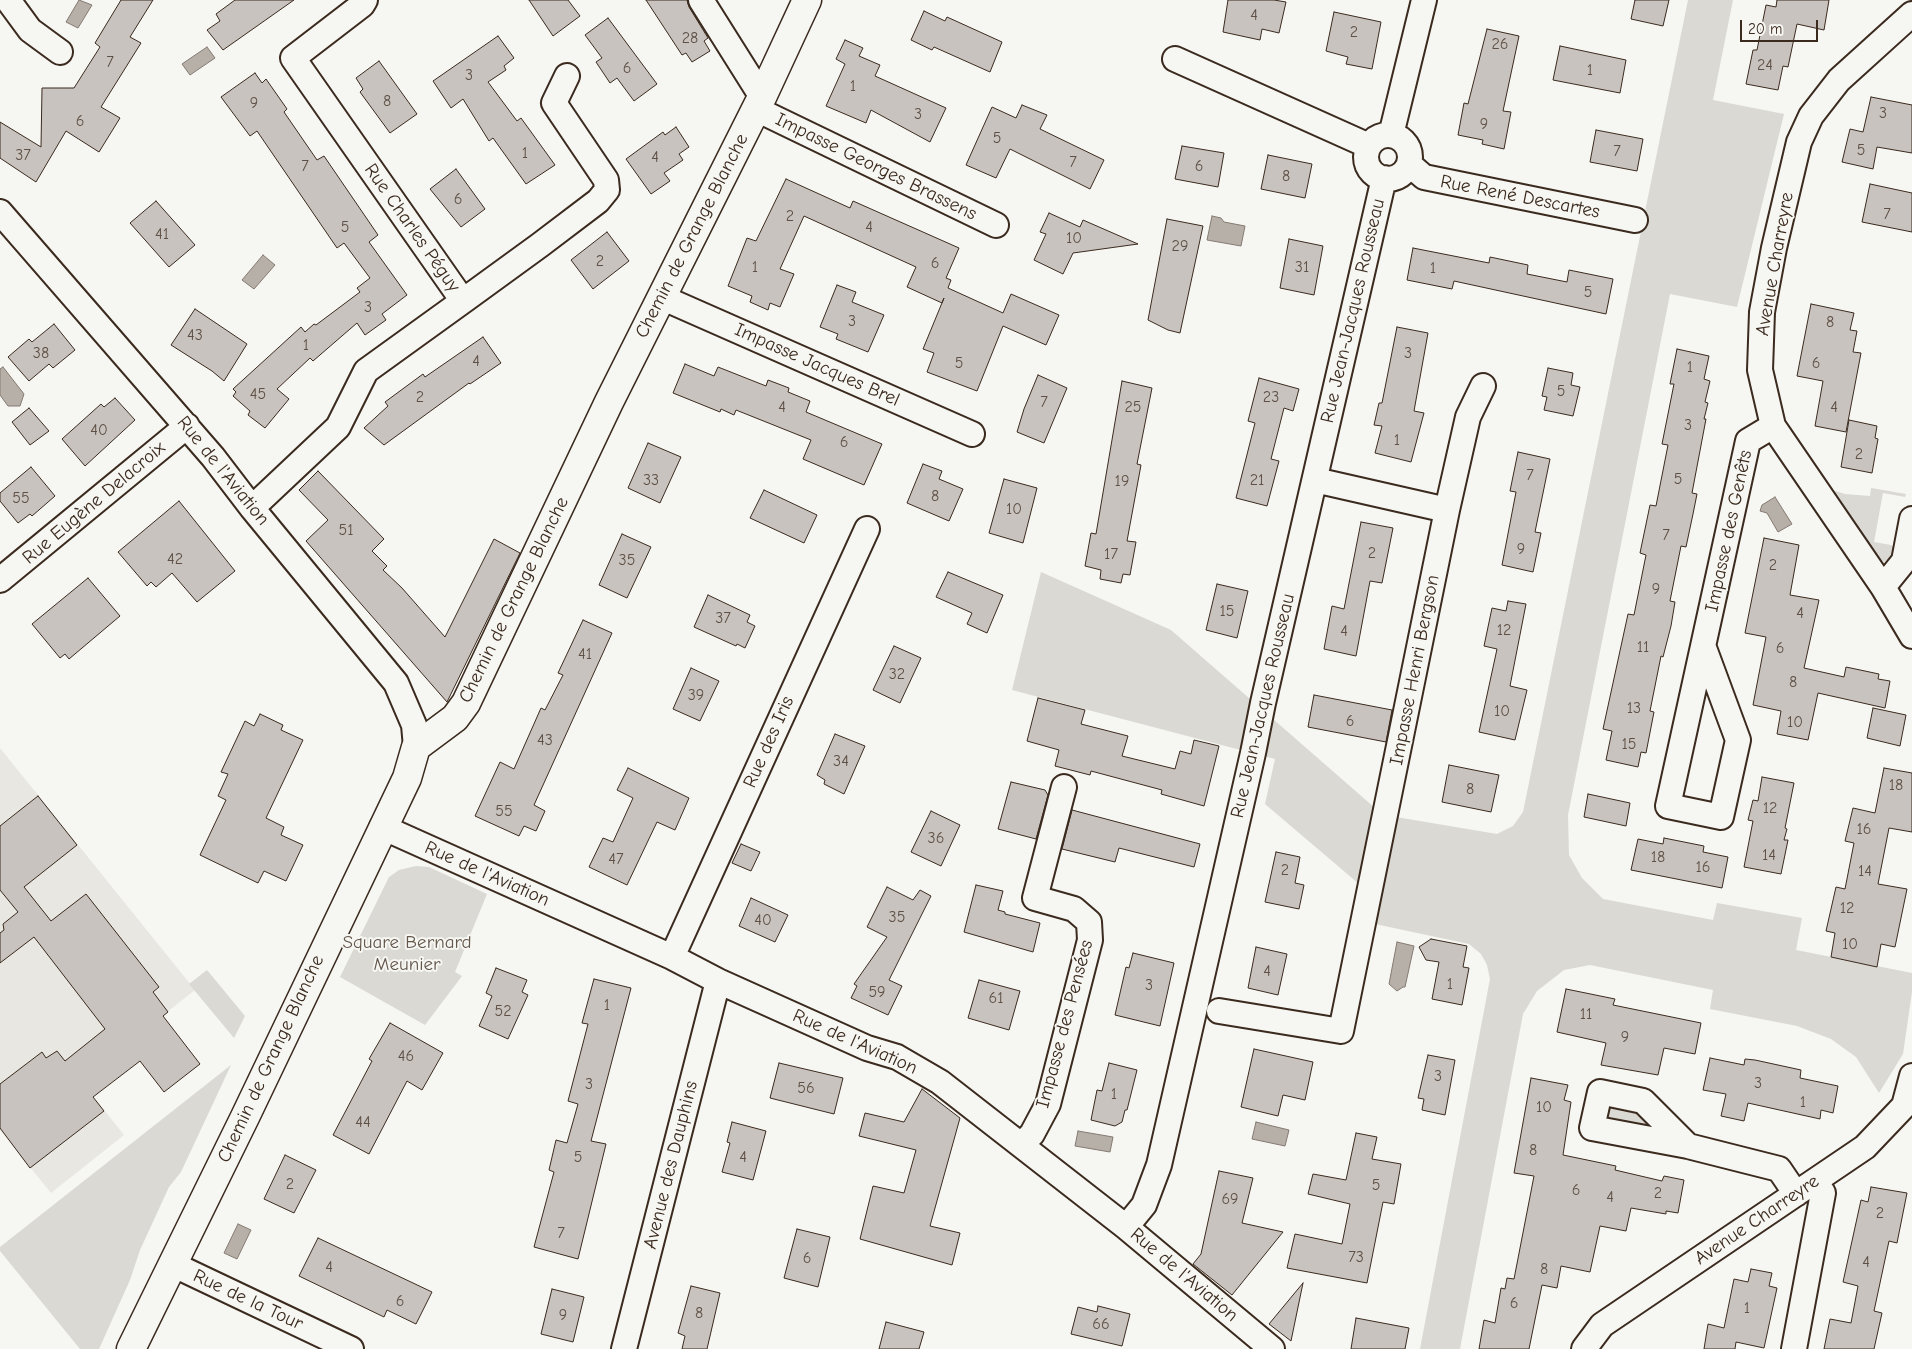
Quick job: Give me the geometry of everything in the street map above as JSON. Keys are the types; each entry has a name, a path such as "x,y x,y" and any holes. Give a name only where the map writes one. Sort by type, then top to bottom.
{"street":[{"name":"Rue Charles Péguy","path":"252,508 338,427 366,371 463,300 293,58 362,5 365,0"},
{"path":"701,0 758,103"},
{"name":"Chemin de Grange Blanche","path":"130,1349 407,778 416,747 455,718 466,703 609,402 808,0"},
{"path":"1391,134 1424,0"},
{"path":"12,2 30,30 60,52"},
{"name":"Avenue Charreyre","path":"1912,14 1839,80 1812,116 1799,142 1774,248 1762,312 1760,370 1773,426 1884,587 1912,636"},
{"path":"1175,59 1369,146"},
{"path":"463,300 598,201 607,190 606,180 554,103 567,76"},
{"name":"Impasse Georges Brassens","path":"758,103 996,225"},
{"path":"1391,134 1397,136 1407,145 1410,151 1409,164 1406,170 1397,177 1384,178 1377,176 1368,166 1366,159 1369,146 1378,137 1391,134"},
{"name":"Rue René Descartes","path":"1409,164 1424,177 1635,220"},
{"name":"Rue Jean-Jacques Rousseau","path":"1126,1227 1144,1205 1159,1165 1384,178"},
{"name":"Rue de l'Aviation","path":"0,212 187,426 396,683 414,725 416,747"},
{"name":"Impasse Jacques Brel","path":"661,297 972,434"},
{"name":"Impasse Henri Bergson","path":"1219,1011 1341,1031 1447,510 1468,417 1483,386"},
{"name":"Rue Eugène Delacroix","path":"0,580 187,426"},
{"name":"Impasse des Genêts","path":"1704,648 1738,740 1721,817 1668,806 1748,441 1773,426"},
{"path":"1315,480 1447,510"},
{"path":"1884,587 1904,561 1912,519"},
{"name":"Rue des Iris","path":"672,957 868,529"},
{"name":"Impasse des Pensées","path":"1022,1144 1032,1134 1048,1104 1090,940 1089,922 1074,908 1035,898 1064,788"},
{"name":"Rue de l'Aviation","path":"382,827 672,957 718,981 867,1048 897,1057 940,1082 1022,1144 1126,1227 1272,1349"},
{"name":"Avenue des Dauphins","path":"624,1349 718,981"},
{"name":"Avenue Charreyre","path":"1584,1349 1602,1325 1865,1147 1904,1106 1912,1076"},
{"path":"1688,1146 1779,1169 1796,1194"},
{"path":"1794,1349 1823,1194 1815,1181"},
{"name":"Rue de la Tour","path":"172,1264 351,1349"}],"shaded area":[{"path":"79,0 92,5 78,28 66,22"},
{"path":"207,47 215,58 190,75 182,64"},
{"path":"1212,216 1221,218 1224,222 1245,226 1241,246 1207,240"},
{"path":"263,255 275,265 254,289 242,280"},
{"path":"3,367 24,394 20,406 8,406 0,395 0,369"},
{"path":"1775,497 1792,524 1778,532 1767,513 1760,511 1762,505"},
{"path":"0,748 195,990 153,1023 93,1096 124,1135 51,1193 0,1130"},
{"path":"1397,942 1414,946 1405,987 1397,991 1389,984"},
{"path":"1256,1122 1289,1130 1285,1146 1252,1139"},
{"path":"1078,1131 1113,1137 1110,1152 1075,1146"},
{"path":"238,1224 251,1230 237,1259 224,1253"}],"green space":[{"path":"1688,0 1733,0 1713,100 1784,114 1737,307 1670,294 1568,815 1569,855 1582,878 1603,899 1713,920 1717,903 1802,918 1796,950 1912,973 1912,992 1903,1054 1879,1093 1856,1057 1831,1039 1797,1026 1710,1009 1713,990 1590,965 1564,970 1537,991 1523,1014 1460,1349 1420,1349 1490,979 1487,965 1481,954 1469,944 1375,924 1379,901 1265,804 1275,759 1012,690 1041,572 1171,630 1375,808 1396,817 1497,834 1513,826 1523,812"},
{"path":"1871,488 1906,494 1905,497 1883,493 1874,542 1891,545 1895,548 1895,554 1884,562 1876,556 1832,490 1845,494 1870,496"},
{"name":"Square Bernard Meunier","path":"416,866 429,867 487,894 455,972 462,976 425,1025 340,977 389,877 399,870"},
{"path":"207,970 245,1016 234,1038 189,984"},
{"path":"231,1065 181,1172 169,1187 140,1250 130,1280 99,1349 80,1349 0,1251 0,1247"},
{"path":"1615,1104 1628,1106 1659,1129 1609,1122 1607,1113 1609,1108"}],"building":[{"path":"121,0 153,0 130,37 141,43 101,107 120,118 99,152 66,131 36,182 0,158 0,122 41,147 42,88 74,88 100,47 95,43"},
{"path":"235,0 294,0 223,50 207,30 220,21 216,14"},
{"path":"529,0 568,0 580,16 553,36"},
{"path":"646,0 687,0 689,7 708,38 704,41 710,51 692,62 686,53 682,55"},
{"path":"1228,0 1274,0 1286,2 1279,33 1262,29 1260,40 1223,32"},
{"path":"1635,0 1669,0 1663,26 1631,19"},
{"path":"1777,0 1829,0 1824,30 1797,24 1788,67 1783,66 1778,90 1746,84 1753,50 1757,50 1766,5 1776,7"},
{"path":"924,11 945,21 947,17 1002,42 990,72 934,47 932,50 911,40"},
{"path":"1334,12 1381,22 1372,69 1346,64 1348,57 1326,51"},
{"path":"608,18 657,84 634,101 617,78 610,83 596,62 602,58 585,35"},
{"path":"1487,29 1519,36 1503,111 1511,112 1504,149 1482,144 1483,140 1458,135 1464,103 1468,104"},
{"path":"498,36 514,58 504,66 506,70 488,82 517,121 521,118 555,165 526,184 493,138 489,141 463,99 451,108 433,81"},
{"path":"845,40 863,48 859,56 880,65 875,76 946,108 930,142 871,110 866,123 826,106 845,64 836,59"},
{"path":"1560,46 1626,60 1620,93 1553,80"},
{"path":"379,61 417,114 390,133 360,92 363,89 356,78"},
{"path":"255,73 262,83 266,79 287,109 284,112 317,160 324,156 378,235 369,242 407,295 382,314 386,320 365,335 357,323 313,361 310,358 277,389 289,399 265,428 248,415 250,411 233,396 236,392 233,389 301,327 305,332 314,324 316,325 360,292 357,288 370,278 344,243 337,248 257,131 250,136 221,97"},
{"path":"1871,97 1912,105 1912,153 1877,147 1873,169 1842,162 1850,129 1863,132"},
{"path":"1022,105 1047,115 1040,129 1104,160 1090,189 1010,149 996,178 966,165 992,107 1016,118"},
{"path":"676,127 689,147 679,154 683,160 664,173 670,181 651,194 626,159 663,132 665,135"},
{"path":"1596,130 1643,139 1637,171 1590,162"},
{"path":"1182,146 1224,153 1218,187 1175,179"},
{"path":"1268,155 1312,164 1305,198 1261,189"},
{"path":"456,169 485,209 461,227 430,189"},
{"path":"786,179 850,208 853,201 959,248 946,278 951,280 948,288 1003,313 1011,294 1059,315 1046,345 1003,326 977,391 927,372 934,353 923,349 942,303 907,287 916,267 804,216 780,269 794,274 780,307 770,303 768,310 750,302 752,296 728,286 747,238 756,241"},
{"path":"1870,184 1912,193 1912,232 1862,222"},
{"path":"156,201 195,245 169,267 130,223"},
{"path":"1049,213 1080,227 1083,220 1138,244 1073,253 1063,274 1034,260 1046,234 1040,232"},
{"path":"1167,219 1203,226 1180,333 1168,330 1148,320"},
{"path":"607,232 629,261 593,289 571,260"},
{"path":"1289,239 1323,246 1314,295 1280,288"},
{"path":"1413,248 1489,263 1490,257 1528,265 1527,274 1567,282 1569,270 1613,279 1606,314 1454,281 1452,289 1407,280"},
{"path":"837,285 856,292 852,302 884,315 868,352 836,339 838,334 820,327"},
{"path":"1811,304 1854,313 1850,330 1857,331 1853,352 1861,353 1846,432 1815,426 1823,381 1797,376"},
{"path":"195,309 247,344 224,381 212,371 171,345"},
{"path":"54,324 75,350 53,368 49,364 29,381 8,357 29,339 32,342"},
{"path":"1397,327 1428,333 1414,411 1424,413 1411,462 1375,453 1382,426 1374,425 1379,403 1382,403"},
{"path":"483,337 501,363 469,383 384,445 364,428 388,406 385,402 423,374 425,377"},
{"path":"1677,349 1709,356 1704,379 1710,381 1705,402 1708,403 1692,493 1697,494 1686,547 1681,546 1670,601 1675,602 1663,657 1661,656 1650,711 1654,712 1646,753 1641,752 1638,767 1606,760 1612,731 1603,729 1628,614 1634,615 1646,555 1640,553 1650,505 1656,506 1668,445 1662,444 1674,384 1670,384"},
{"path":"685,364 714,376 718,367 766,386 768,380 789,388 788,392 810,401 806,412 882,444 864,485 803,459 811,440 736,410 734,415 721,409 720,412 673,393"},
{"path":"1548,368 1573,373 1571,385 1580,387 1573,416 1544,410 1547,397 1542,396"},
{"path":"1038,375 1067,388 1044,443 1017,432"},
{"path":"1259,378 1299,389 1293,411 1284,408 1271,459 1279,461 1267,506 1236,498 1255,423 1248,421"},
{"path":"1122,381 1152,388 1137,464 1141,465 1127,541 1136,542 1130,575 1123,574 1121,583 1100,579 1101,570 1085,566 1091,533 1096,534"},
{"path":"115,398 135,420 85,466 62,439 101,404 104,407"},
{"path":"29,408 49,431 30,445 12,422"},
{"path":"1849,420 1877,426 1875,438 1878,439 1872,473 1841,467"},
{"path":"648,443 681,457 660,503 628,488"},
{"path":"1518,452 1550,459 1535,532 1541,533 1533,572 1502,565 1516,492 1510,491"},
{"path":"923,464 942,471 939,479 963,489 949,521 907,503"},
{"path":"31,467 55,496 32,516 30,514 18,523 0,501 0,493"},
{"path":"318,471 384,539 372,551 387,566 383,570 402,588 445,637 494,539 520,553 447,702 306,541 328,520 299,490"},
{"path":"1004,479 1037,488 1023,543 989,533"},
{"path":"764,490 817,515 804,543 750,518"},
{"path":"179,501 235,571 197,602 172,573 156,587 151,582 147,586 118,552"},
{"path":"1361,522 1393,528 1382,583 1370,581 1356,656 1324,649 1332,606 1344,609"},
{"path":"622,534 651,547 627,598 599,585"},
{"path":"1764,538 1799,545 1790,595 1819,600 1804,668 1844,677 1846,667 1879,674 1878,679 1890,681 1885,708 1818,693 1808,740 1777,734 1781,711 1753,705 1766,637 1745,633"},
{"path":"948,572 1003,595 987,633 967,624 972,613 936,597"},
{"path":"88,578 120,616 69,659 65,654 60,658 32,624"},
{"path":"1217,584 1248,591 1237,638 1206,630"},
{"path":"708,595 750,615 747,622 755,626 745,648 737,644 736,646 694,627"},
{"path":"1508,601 1526,604 1510,686 1527,690 1515,740 1479,732 1497,649 1484,646 1492,608 1506,611"},
{"path":"583,620 612,633 534,805 545,811 536,831 524,826 519,836 475,816 500,762 514,769 541,708 545,710 563,675 558,673"},
{"path":"894,646 921,658 900,703 873,690"},
{"path":"691,668 719,681 700,721 673,709"},
{"path":"1314,695 1392,710 1386,742 1308,727"},
{"path":"1038,698 1085,710 1081,724 1128,736 1122,756 1175,769 1180,751 1191,754 1194,740 1219,746 1204,806 1161,794 1162,790 1091,771 1090,775 1055,766 1059,750 1027,741"},
{"path":"1873,708 1906,715 1900,746 1867,738"},
{"path":"260,714 283,725 281,730 303,740 266,818 284,827 281,835 303,845 286,881 264,871 258,883 200,855 226,800 218,796 228,774 221,772 245,721 254,726"},
{"path":"835,734 865,746 844,794 824,784 825,780 817,775"},
{"path":"1449,765 1499,775 1491,812 1442,802"},
{"path":"628,768 689,798 675,830 657,822 627,885 589,867 603,838 613,842 633,798 617,790"},
{"path":"1884,768 1912,773 1912,832 1889,828 1878,884 1907,889 1895,947 1881,944 1877,967 1831,957 1835,933 1826,931 1836,887 1845,889 1854,843 1845,841 1853,808 1875,813"},
{"path":"1762,777 1794,783 1785,828 1787,829 1784,840 1788,840 1781,874 1744,867 1753,821 1748,820 1753,800 1758,801"},
{"path":"1011,782 1045,790 1048,795 1036,839 998,829"},
{"path":"1588,794 1630,803 1626,826 1584,817"},
{"path":"38,796 77,845 24,887 51,921 86,894 159,987 153,992 168,1012 163,1016 200,1064 164,1092 140,1061 93,1097 104,1111 30,1168 0,1128 0,1084 42,1052 46,1058 57,1051 65,1061 105,1029 34,937 0,963 0,933 4,930 3,924 18,912 0,890 0,826"},
{"path":"1072,810 1200,844 1194,867 1119,848 1115,862 1062,849"},
{"path":"931,811 960,825 941,866 911,852"},
{"path":"1664,838 1704,846 1703,852 1728,857 1722,888 1631,870 1638,839 1663,844"},
{"path":"741,844 760,852 751,871 732,863"},
{"path":"1276,852 1300,857 1295,883 1304,885 1299,909 1265,902"},
{"path":"976,885 1003,891 998,910 1005,912 1005,914 1040,923 1033,952 964,932"},
{"path":"887,887 913,900 920,890 931,896 889,980 902,986 888,1015 851,998 857,986 854,984 887,937 867,927"},
{"path":"751,898 788,915 775,942 739,926"},
{"path":"1431,939 1467,946 1463,967 1469,968 1462,1005 1432,999 1439,962 1426,960 1419,947"},
{"path":"1256,947 1287,954 1278,995 1248,988"},
{"path":"1133,953 1174,963 1160,1026 1115,1015 1126,967 1129,968"},
{"path":"496,968 527,980 522,992 528,995 508,1039 479,1026 492,996 486,993"},
{"path":"594,979 631,988 591,1141 606,1144 578,1259 534,1247 554,1172 549,1170 556,1140 567,1143 578,1104 568,1101 588,1024 582,1023"},
{"path":"979,980 1020,991 1009,1030 968,1018"},
{"path":"1566,989 1615,999 1613,1005 1701,1023 1695,1054 1664,1048 1658,1075 1601,1065 1606,1043 1557,1032"},
{"path":"390,1023 443,1053 422,1090 407,1081 369,1154 333,1135 372,1061 369,1059"},
{"path":"1254,1049 1313,1062 1305,1100 1283,1095 1278,1116 1241,1107"},
{"path":"1428,1055 1455,1060 1445,1115 1422,1110 1424,1099 1418,1098"},
{"path":"1710,1058 1744,1065 1745,1059 1755,1060 1801,1070 1800,1078 1838,1086 1833,1113 1821,1110 1820,1119 1748,1103 1744,1121 1721,1116 1726,1094 1703,1090"},
{"path":"779,1063 843,1078 834,1114 770,1098"},
{"path":"1109,1063 1137,1070 1127,1110 1125,1110 1122,1122 1115,1126 1091,1120 1097,1090 1102,1091"},
{"path":"1531,1078 1568,1085 1564,1100 1571,1102 1563,1155 1616,1166 1615,1170 1662,1181 1664,1176 1684,1180 1678,1213 1666,1211 1666,1214 1631,1208 1626,1231 1600,1226 1590,1272 1561,1266 1557,1288 1542,1285 1529,1349 1479,1349 1484,1320 1495,1323 1501,1288 1505,1289 1507,1278 1514,1279 1534,1176 1514,1173"},
{"path":"922,1089 960,1118 930,1226 960,1233 952,1265 860,1239 873,1186 904,1193 916,1150 859,1136 865,1113 904,1122"},
{"path":"732,1122 766,1131 753,1180 722,1172 730,1143 727,1142"},
{"path":"1356,1133 1377,1137 1372,1159 1401,1164 1394,1204 1383,1202 1367,1283 1287,1268 1295,1234 1342,1244 1350,1204 1308,1194 1313,1174 1346,1180"},
{"path":"285,1155 316,1170 294,1213 264,1199"},
{"path":"1219,1171 1253,1178 1242,1223 1283,1232 1232,1295 1193,1264 1201,1254"},
{"path":"1871,1187 1907,1193 1897,1243 1889,1241 1874,1311 1882,1313 1874,1349 1824,1349 1830,1319 1851,1323 1858,1286 1843,1282 1861,1200 1868,1202"},
{"path":"797,1229 830,1237 818,1287 784,1278"},
{"path":"318,1238 432,1292 416,1324 387,1310 384,1317 299,1276"},
{"path":"1751,1269 1772,1273 1769,1286 1777,1288 1764,1348 1736,1342 1735,1349 1704,1349 1708,1324 1724,1328 1734,1279 1748,1282"},
{"path":"1303,1283 1291,1341 1269,1324"},
{"path":"691,1286 720,1293 707,1349 682,1349 685,1336 678,1333"},
{"path":"552,1289 584,1297 573,1342 541,1334"},
{"path":"1098,1306 1130,1314 1122,1346 1071,1334 1078,1307 1097,1312"},
{"path":"1356,1318 1409,1328 1405,1349 1351,1349"},
{"path":"886,1322 924,1332 919,1349 879,1349"}]}
